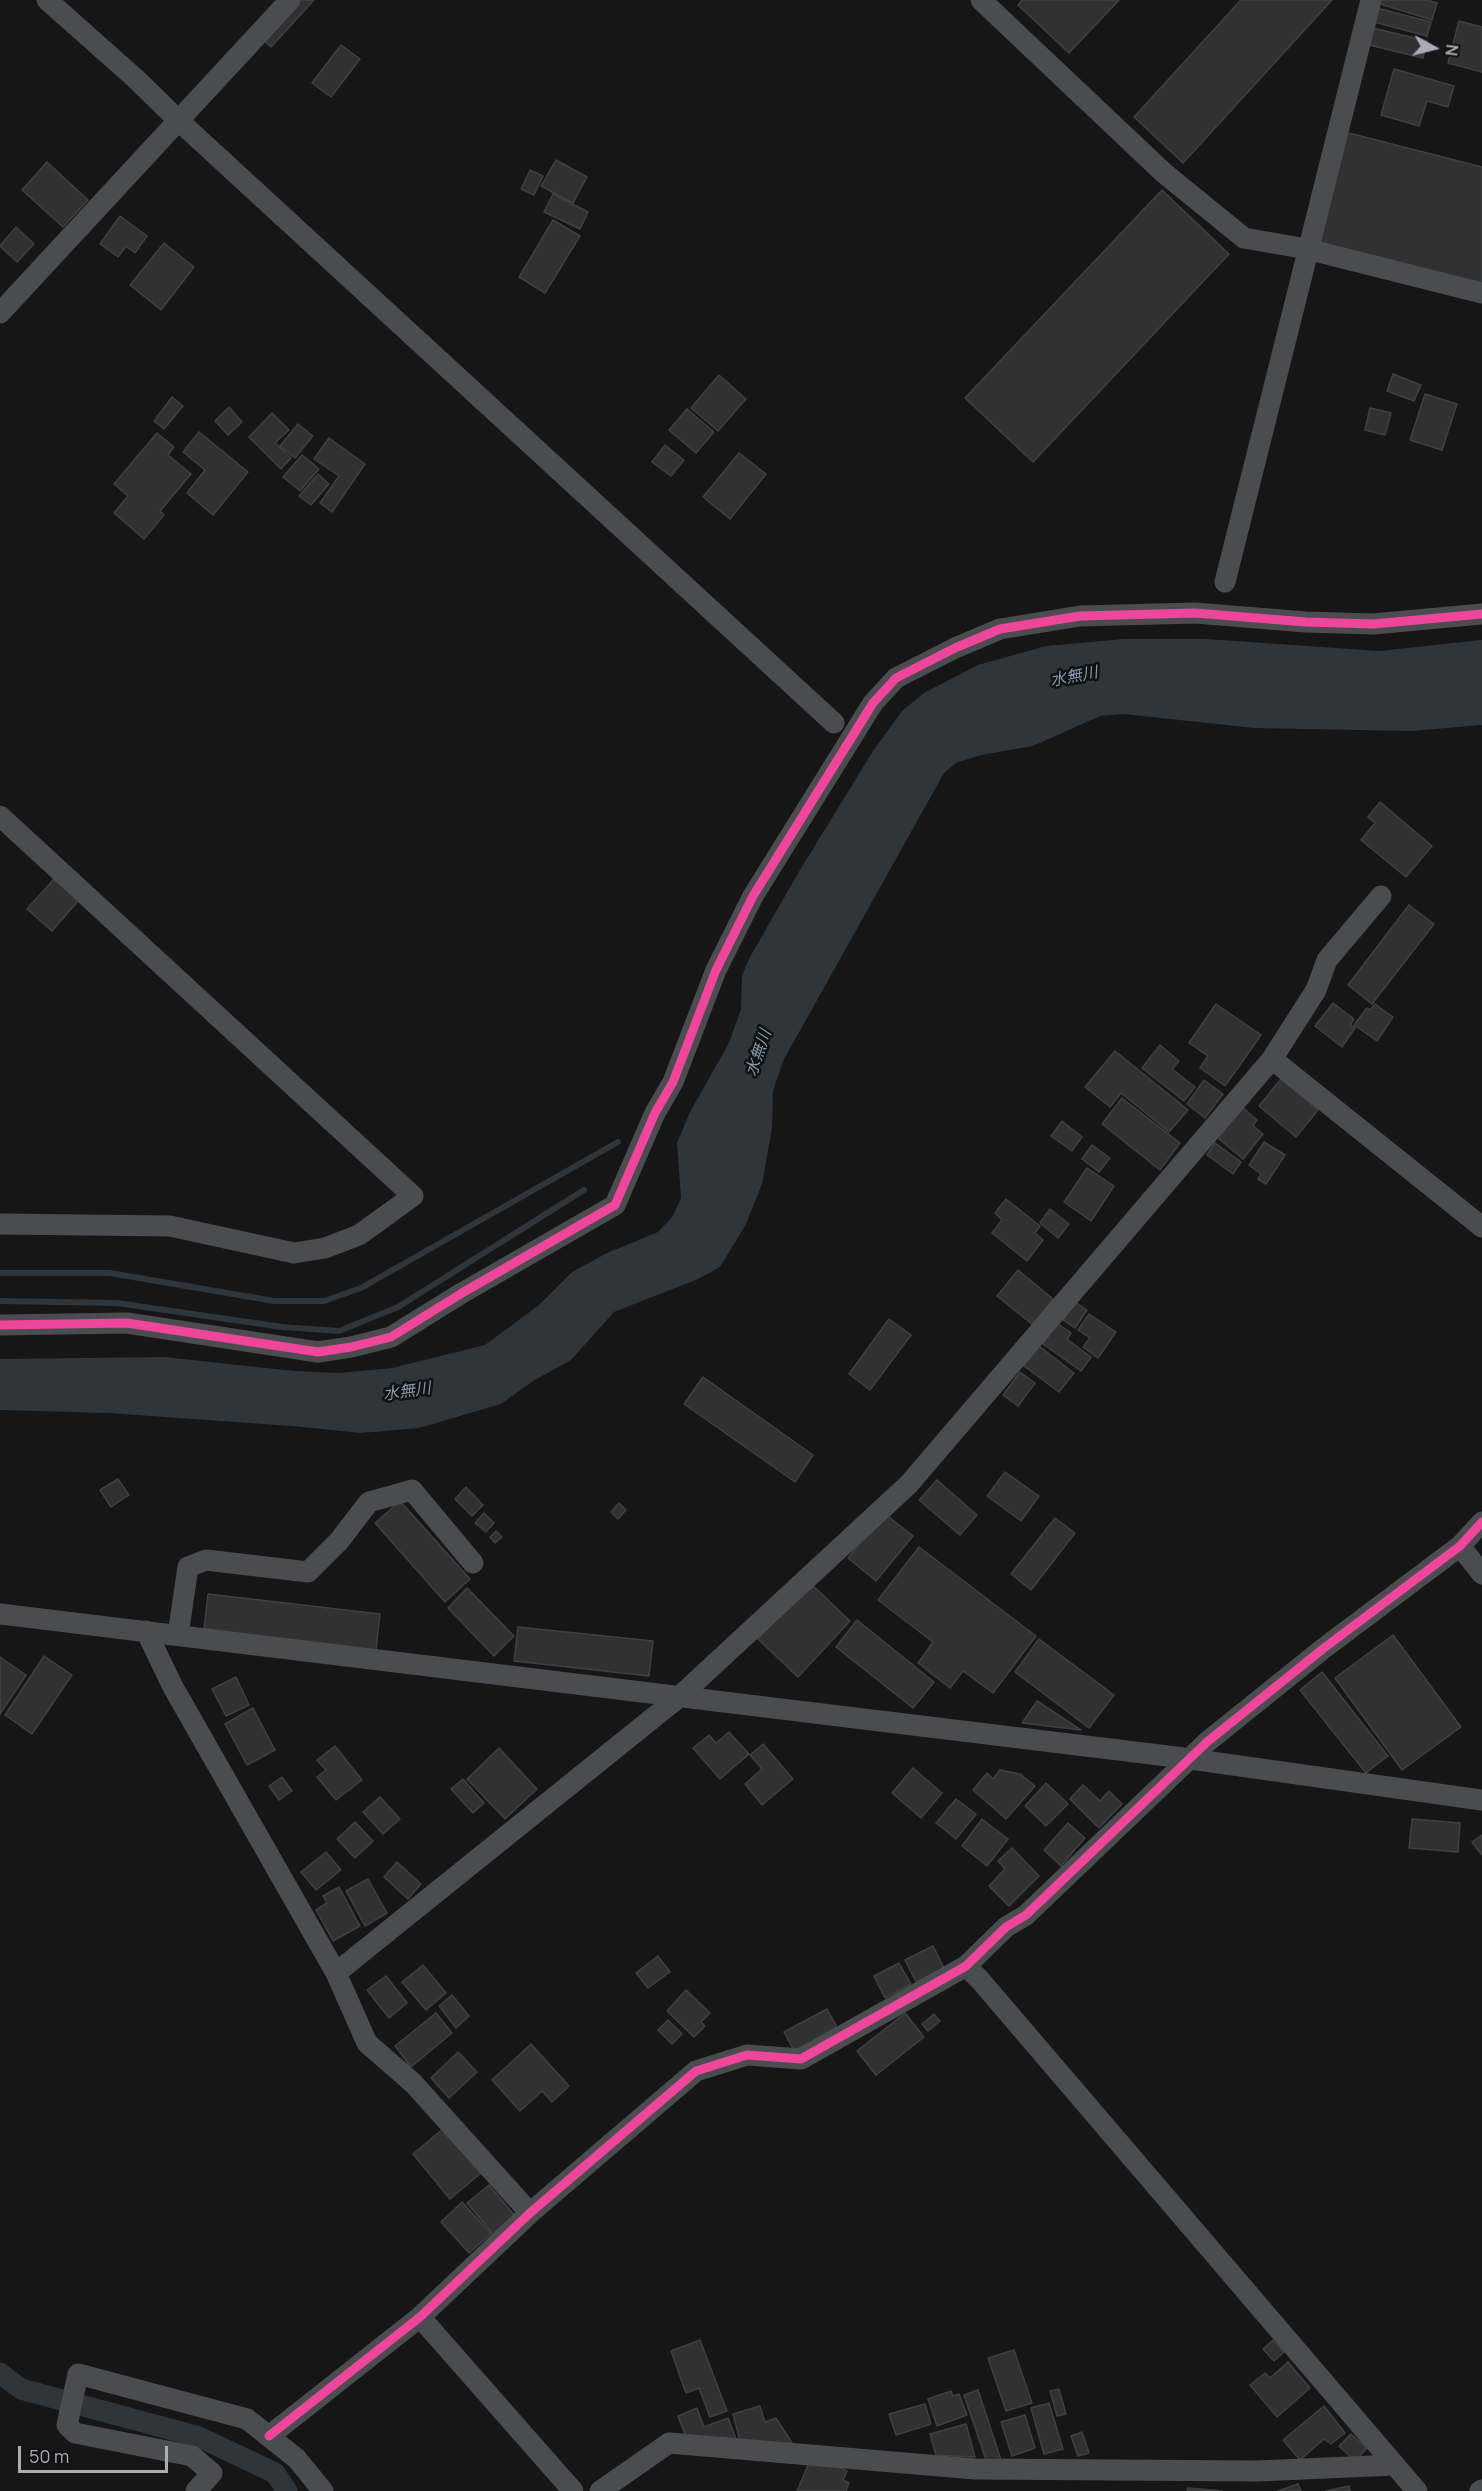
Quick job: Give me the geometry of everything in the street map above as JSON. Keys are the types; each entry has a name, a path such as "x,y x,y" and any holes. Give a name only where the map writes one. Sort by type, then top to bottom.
{"street":[{"path":"47,0 136,79 834,723"},
{"path":"0,312 290,0"},
{"path":"981,0 1164,173 1244,238 1307,249 1482,293"},
{"path":"1225,582 1371,0"},
{"path":"0,1325 127,1323 318,1352 351,1347 391,1337 462,1293 615,1205 655,1113 673,1082 716,970 753,896 873,703 896,678 946,652 1000,628 1080,616 1195,613 1306,622 1373,624 1482,614"},
{"path":"0,816 413,1196 360,1235 325,1248 294,1252 170,1227 0,1224"},
{"path":"336,1973 679,1697 909,1484 1272,1059 1316,990 1327,960 1381,896"},
{"path":"1272,1059 1482,1227"},
{"path":"178,1635 188,1567 206,1560 308,1572 339,1541 369,1502 412,1490 473,1563"},
{"path":"269,2436 420,2317 530,2213 696,2071 747,2055 801,2059 966,1966 1006,1927 1026,1915 1207,1742 1315,1655 1460,1546 1482,1522"},
{"path":"1460,1546 1482,1574"},
{"path":"0,1614 679,1697 1482,1800"},
{"path":"146,1631 173,1687 336,1973 367,2043 413,2083 530,2213"},
{"path":"966,1966 1417,2491"},
{"path":"420,2317 573,2491"},
{"path":"196,2491 212,2473 192,2456 75,2433 68,2425 78,2374 247,2419 297,2458 323,2491"},
{"path":"600,2491 669,2443 975,2469 1257,2471 1395,2465"}],"water":[{"name":"水無川","path":"1123,639 1206,639 1379,651 1482,640 1482,725 1411,731 1254,728 1124,714 1100,716 1033,746 981,755 956,763 944,773 783,1061 773,1091 772,1128 762,1184 745,1226 720,1267 698,1279 614,1312 571,1360 533,1381 501,1404 419,1428 361,1433 108,1413 0,1410 0,1359 164,1357 295,1371 339,1373 392,1368 485,1345 539,1305 572,1272 607,1253 658,1232 673,1216 681,1198 677,1143 690,1112 729,1043 741,1009 742,975 750,957 873,751 902,711 924,693 978,665 1046,646"}],"building":[{"path":"298,0 314,0 271,47 262,39"},
{"path":"1022,0 1119,0 1069,53 1018,5"},
{"path":"1241,0 1332,0 1183,163 1134,117"},
{"path":"1375,0 1427,0 1437,3 1432,20 1374,2"},
{"path":"1373,7 1431,22 1427,36 1370,21"},
{"path":"1459,21 1482,27 1482,72 1448,63"},
{"path":"1373,28 1427,41 1423,58 1369,45"},
{"path":"341,45 360,59 331,97 312,83"},
{"path":"1394,69 1454,86 1448,107 1427,101 1419,126 1381,115"},
{"path":"1345,132 1482,167 1482,284 1317,242"},
{"path":"556,160 587,177 573,203 541,186"},
{"path":"47,162 88,200 63,227 22,190"},
{"path":"530,170 543,176 534,195 521,189"},
{"path":"1162,190 1229,254 1033,462 965,398"},
{"path":"553,194 588,212 580,229 544,212"},
{"path":"120,216 147,236 135,253 126,246 118,257 100,244"},
{"path":"553,220 580,236 545,293 519,277"},
{"path":"16,227 34,244 17,262 0,246"},
{"path":"164,243 194,267 161,310 130,285"},
{"path":"1393,374 1421,385 1414,401 1387,391"},
{"path":"719,375 746,399 718,431 691,408"},
{"path":"1425,394 1457,404 1442,450 1410,440"},
{"path":"172,397 183,406 164,429 154,421"},
{"path":"229,407 242,422 228,435 215,421"},
{"path":"1370,408 1391,413 1385,435 1365,430"},
{"path":"687,409 714,432 696,453 669,430"},
{"path":"272,413 289,430 275,443 291,458 281,469 249,437"},
{"path":"298,424 313,436 295,458 280,446"},
{"path":"199,432 248,472 213,515 187,493 205,470 183,452"},
{"path":"157,433 174,447 168,455 191,474 160,511 164,515 144,539 114,513 128,496 114,484"},
{"path":"329,438 365,464 332,512 320,503 339,476 314,459"},
{"path":"665,445 684,460 671,476 652,462"},
{"path":"739,453 766,474 730,519 703,497"},
{"path":"302,455 319,469 300,491 283,477"},
{"path":"318,474 329,484 311,505 299,496"},
{"path":"1380,802 1432,846 1406,877 1361,840 1375,823 1368,817"},
{"path":"54,879 79,900 52,931 27,909"},
{"path":"1409,905 1434,924 1372,1004 1348,985"},
{"path":"1333,1003 1354,1019 1350,1025 1355,1028 1342,1047 1315,1026"},
{"path":"1216,1004 1261,1035 1225,1086 1200,1068 1208,1056 1189,1043"},
{"path":"1375,1004 1393,1017 1377,1041 1354,1025 1367,1008 1370,1010"},
{"path":"1160,1045 1179,1061 1172,1069 1195,1087 1184,1101 1142,1068"},
{"path":"1115,1051 1188,1110 1169,1132 1121,1093 1110,1107 1085,1087"},
{"path":"1281,1079 1318,1110 1296,1137 1259,1106"},
{"path":"1204,1080 1223,1094 1205,1118 1187,1104"},
{"path":"1122,1098 1180,1143 1160,1170 1102,1124"},
{"path":"1242,1107 1257,1120 1253,1126 1263,1134 1243,1159 1218,1138"},
{"path":"1062,1121 1082,1137 1072,1151 1051,1136"},
{"path":"1264,1142 1285,1155 1266,1184 1258,1179 1261,1174 1249,1165"},
{"path":"1215,1143 1241,1162 1233,1174 1207,1155"},
{"path":"1092,1145 1110,1158 1099,1172 1082,1159"},
{"path":"1087,1168 1114,1186 1091,1221 1064,1202"},
{"path":"1006,1199 1040,1226 1035,1233 1043,1240 1027,1261 992,1233 1002,1220 995,1213"},
{"path":"1050,1209 1069,1224 1058,1238 1040,1223"},
{"path":"1018,1270 1053,1299 1033,1325 997,1296"},
{"path":"1075,1302 1087,1310 1075,1328 1063,1320"},
{"path":"1089,1314 1116,1332 1098,1358 1083,1347 1090,1338 1078,1330"},
{"path":"889,1319 911,1335 870,1390 849,1374"},
{"path":"1057,1323 1071,1333 1067,1339 1091,1357 1081,1371 1043,1344"},
{"path":"1039,1346 1074,1373 1059,1392 1024,1366"},
{"path":"1020,1372 1035,1383 1018,1406 1003,1395"},
{"path":"703,1377 813,1455 795,1482 684,1404"},
{"path":"1005,1472 1039,1496 1021,1521 987,1496"},
{"path":"118,1479 129,1495 111,1507 100,1490"},
{"path":"937,1480 977,1515 960,1535 919,1500"},
{"path":"466,1487 483,1505 472,1516 455,1499"},
{"path":"400,1501 470,1579 445,1602 375,1523"},
{"path":"619,1503 626,1510 618,1519 611,1512"},
{"path":"484,1513 494,1523 486,1532 475,1523"},
{"path":"884,1513 913,1536 876,1581 848,1558"},
{"path":"1055,1518 1075,1533 1031,1590 1011,1574"},
{"path":"496,1531 502,1537 495,1543 490,1537"},
{"path":"919,1547 1036,1636 993,1693 963,1671 950,1688 918,1663 933,1642 878,1600"},
{"path":"810,1583 850,1621 798,1677 758,1639"},
{"path":"467,1588 514,1636 494,1656 448,1608"},
{"path":"208,1594 380,1614 376,1650 204,1630"},
{"path":"857,1620 934,1682 913,1708 836,1647"},
{"path":"518,1627 653,1641 649,1676 514,1661"},
{"path":"1393,1635 1461,1727 1402,1770 1335,1678"},
{"path":"1039,1639 1114,1695 1089,1728 1015,1672"},
{"path":"44,1656 72,1675 32,1734 5,1715"},
{"path":"0,1657 26,1675 0,1714"},
{"path":"1322,1672 1388,1756 1366,1773 1300,1690"},
{"path":"236,1677 249,1705 226,1716 212,1689"},
{"path":"1037,1701 1081,1730 1022,1723"},
{"path":"253,1708 275,1750 247,1765 225,1724"},
{"path":"729,1732 749,1754 720,1779 693,1748 709,1735 716,1743"},
{"path":"763,1744 793,1779 762,1805 745,1784 762,1769 750,1755"},
{"path":"335,1746 362,1780 336,1800 317,1777 326,1770 317,1760"},
{"path":"499,1748 537,1789 505,1819 467,1779"},
{"path":"913,1768 942,1793 921,1818 892,1793"},
{"path":"1000,1770 1020,1774 1035,1786 1006,1819 973,1790 987,1773 993,1779"},
{"path":"282,1777 292,1791 279,1800 269,1786"},
{"path":"463,1779 484,1803 473,1813 451,1789"},
{"path":"1046,1783 1068,1804 1046,1826 1025,1806"},
{"path":"1083,1785 1100,1801 1109,1791 1122,1804 1099,1828 1070,1799"},
{"path":"380,1797 400,1819 383,1834 363,1812"},
{"path":"956,1799 976,1814 956,1839 936,1823"},
{"path":"982,1819 1008,1839 987,1866 962,1846"},
{"path":"1412,1819 1460,1823 1458,1852 1409,1848"},
{"path":"355,1822 373,1841 355,1858 337,1839"},
{"path":"1068,1823 1085,1838 1061,1866 1044,1850"},
{"path":"1482,1835 1482,1855 1472,1842"},
{"path":"1012,1848 1039,1876 1009,1906 989,1886 1005,1869 998,1861"},
{"path":"326,1852 341,1870 316,1890 301,1872"},
{"path":"397,1862 421,1884 408,1899 384,1877"},
{"path":"368,1879 387,1913 365,1926 346,1891"},
{"path":"339,1887 360,1926 333,1941 316,1910 327,1903 323,1896"},
{"path":"933,1946 944,1968 916,1982 905,1960"},
{"path":"658,1956 670,1972 648,1988 636,1973"},
{"path":"899,1963 911,1984 885,1998 874,1976"},
{"path":"423,1965 446,1993 426,2010 402,1982"},
{"path":"386,1976 407,2003 389,2018 367,1990"},
{"path":"686,1990 710,2013 701,2022 705,2026 694,2037 667,2011"},
{"path":"452,1995 469,2016 456,2028 439,2006"},
{"path":"827,2009 837,2027 794,2051 784,2032"},
{"path":"436,2013 452,2033 411,2067 395,2046"},
{"path":"905,2013 924,2037 876,2075 857,2051"},
{"path":"934,2014 940,2021 928,2031 922,2024"},
{"path":"668,2020 682,2034 672,2044 658,2030"},
{"path":"531,2044 569,2086 552,2102 542,2091 520,2111 492,2080"},
{"path":"458,2052 477,2072 449,2098 431,2078"},
{"path":"444,2128 481,2173 450,2199 413,2154"},
{"path":"489,2185 515,2216 493,2234 467,2203"},
{"path":"462,2202 491,2234 469,2253 441,2222"},
{"path":"700,2340 727,2411 710,2417 699,2388 686,2393 671,2351"},
{"path":"1273,2340 1284,2352 1274,2361 1263,2349"},
{"path":"1014,2350 1032,2403 1006,2411 988,2358"},
{"path":"1288,2362 1310,2388 1277,2417 1250,2385 1265,2373 1270,2378"},
{"path":"1059,2389 1066,2414 1057,2416 1050,2391"},
{"path":"978,2390 1001,2460 986,2460 964,2395"},
{"path":"951,2391 953,2396 959,2394 967,2415 937,2426 928,2399"},
{"path":"1049,2403 1063,2449 1044,2454 1031,2408"},
{"path":"925,2404 931,2424 896,2435 889,2414"},
{"path":"760,2406 765,2422 776,2418 792,2443 741,2445 733,2414"},
{"path":"1324,2406 1345,2433 1331,2444 1324,2439 1300,2460 1283,2440"},
{"path":"697,2408 704,2427 728,2418 738,2444 686,2437 678,2416"},
{"path":"1025,2415 1035,2448 1012,2456 1001,2422"},
{"path":"966,2424 975,2457 936,2455 930,2434"},
{"path":"1082,2432 1089,2453 1078,2456 1071,2436"},
{"path":"1351,2434 1367,2448 1355,2461 1339,2446"},
{"path":"812,2456 847,2471 843,2480 849,2483 846,2491 797,2491"},
{"path":"1298,2484 1301,2491 1278,2491"},
{"path":"1349,2486 1350,2491 1326,2491"},
{"path":"1188,2488 1222,2491 1187,2491"}],"waterway":[{"path":"0,1273 110,1273 274,1301 324,1301 361,1288 618,1142"},
{"path":"0,1301 117,1303 282,1327 339,1331 398,1307 584,1190"},
{"path":"0,2373 21,2389 199,2437 275,2473 287,2491"}],"cycle path":[{"path":"0,1325 127,1323 318,1352 351,1347 391,1337 462,1293 615,1205 655,1113 673,1082 716,970 753,896 873,703 896,678 955,648 1000,629 1080,616 1195,613 1306,622 1373,624 1482,614"},
{"path":"269,2436 420,2317 530,2213 696,2071 747,2055 801,2059 966,1966 1006,1927 1026,1915 1207,1742 1324,1648 1460,1546 1482,1522"}]}
